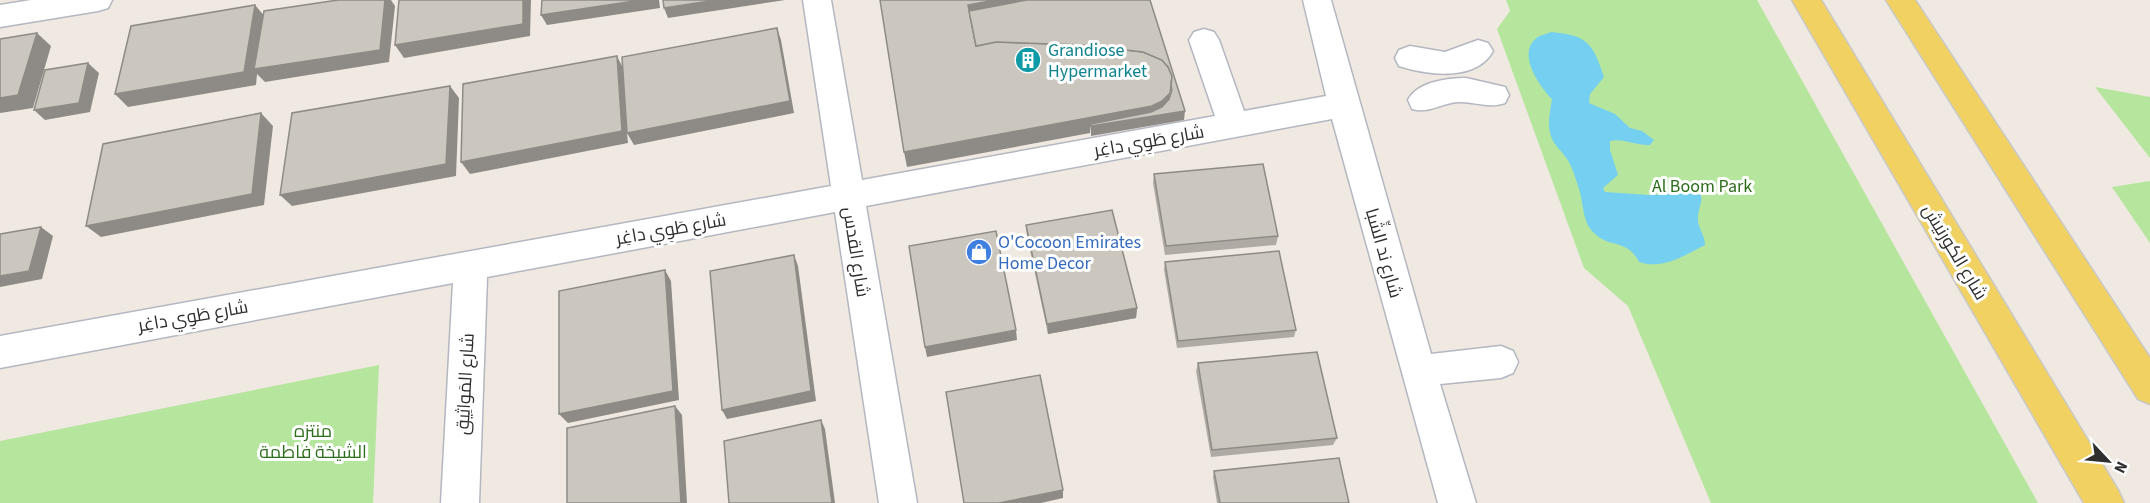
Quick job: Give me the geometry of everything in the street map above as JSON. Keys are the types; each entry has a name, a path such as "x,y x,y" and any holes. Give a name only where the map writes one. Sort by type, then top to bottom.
{"main road":[{"name":"شارع الكورنيش","path":"1806,0 2105,503"},
{"path":"1900,0 2150,388"}],"street":[{"path":"0,16 98,0"},
{"name":"شارع القدس","path":"817,0 898,503"},
{"name":"شارع ند الشِّبا","path":"1317,0 1342,105 1457,503"},
{"path":"1204,40 1234,125"},
{"path":"1410,58 1435,64 1459,62 1478,51"},
{"path":"1423,99 1449,90 1464,89 1494,95"},
{"name":"شارع طَوِي داغِر","path":"0,352 1342,105"},
{"name":"شارع المَواثِيق","path":"460,503 471,265"},
{"path":"1418,371 1501,362"}],"green space":[{"name":"Al Boom Park","path":"1506,0 1757,0 2038,503 1711,503 1628,306 1584,268 1497,29 1510,11"},
{"path":"2095,87 2150,97 2150,158"},
{"path":"2150,181 2150,243 2112,187"},
{"name":"منتزه الشيخة فاطمة","path":"379,365 373,503 0,503 0,441"}],"water":[{"path":"1551,32 1581,39 1587,43 1596,56 1604,77 1590,94 1589,103 1615,114 1630,128 1642,131 1654,140 1650,145 1620,140 1610,141 1610,150 1618,175 1603,188 1605,192 1649,195 1700,192 1698,221 1705,245 1665,263 1648,264 1639,262 1624,246 1600,238 1590,229 1573,170 1551,136 1549,122 1552,99 1536,78 1529,60 1532,43 1538,37"}],"building":[{"path":"338,0 385,0 380,50 254,69 264,11"},
{"path":"399,0 523,0 523,24 395,45"},
{"path":"542,0 641,0 541,15"},
{"path":"663,0 716,0 664,8"},
{"name":"Grandiose Hypermarket","path":"880,0 995,0 968,5 976,46 996,42 1082,45 1143,52 1162,60 1168,67 1172,76 1170,93 1162,101 1152,106 904,152"},
{"path":"1027,0 1150,0 1185,111 1091,126 1091,124 1151,112 1162,107 1169,99 1172,90 1172,76 1168,67 1162,60 1143,52 1082,45 996,42 976,46 969,11"},
{"path":"255,5 244,72 115,94 131,26"},
{"path":"777,28 790,101 627,133 622,57"},
{"path":"37,33 18,95 0,98 0,39"},
{"path":"617,56 622,131 461,162 463,84"},
{"path":"88,63 79,103 34,110 45,70"},
{"path":"450,86 446,164 280,195 292,113"},
{"path":"261,113 252,194 86,226 103,144"},
{"path":"1263,164 1278,236 1166,246 1154,174"},
{"path":"1112,210 1137,308 1047,324 1026,225"},
{"path":"41,227 29,271 0,276 0,234"},
{"path":"996,231 1016,330 925,347 909,246"},
{"path":"1279,251 1296,330 1178,341 1165,262"},
{"path":"794,255 811,391 722,410 710,271"},
{"path":"665,270 673,391 559,414 559,291"},
{"path":"1317,352 1337,438 1212,450 1198,363"},
{"path":"1040,375 1063,490 999,503 964,503 946,392"},
{"path":"675,406 681,503 567,503 567,428"},
{"path":"821,420 832,503 729,503 724,441"},
{"path":"1339,458 1349,503 1220,503 1214,471"}],"place":[{"name":"Grandiose Hypermarket","path":"1028,60"},
{"name":"O'Cocoon Emirates Home Decor","path":"979,252"}]}
